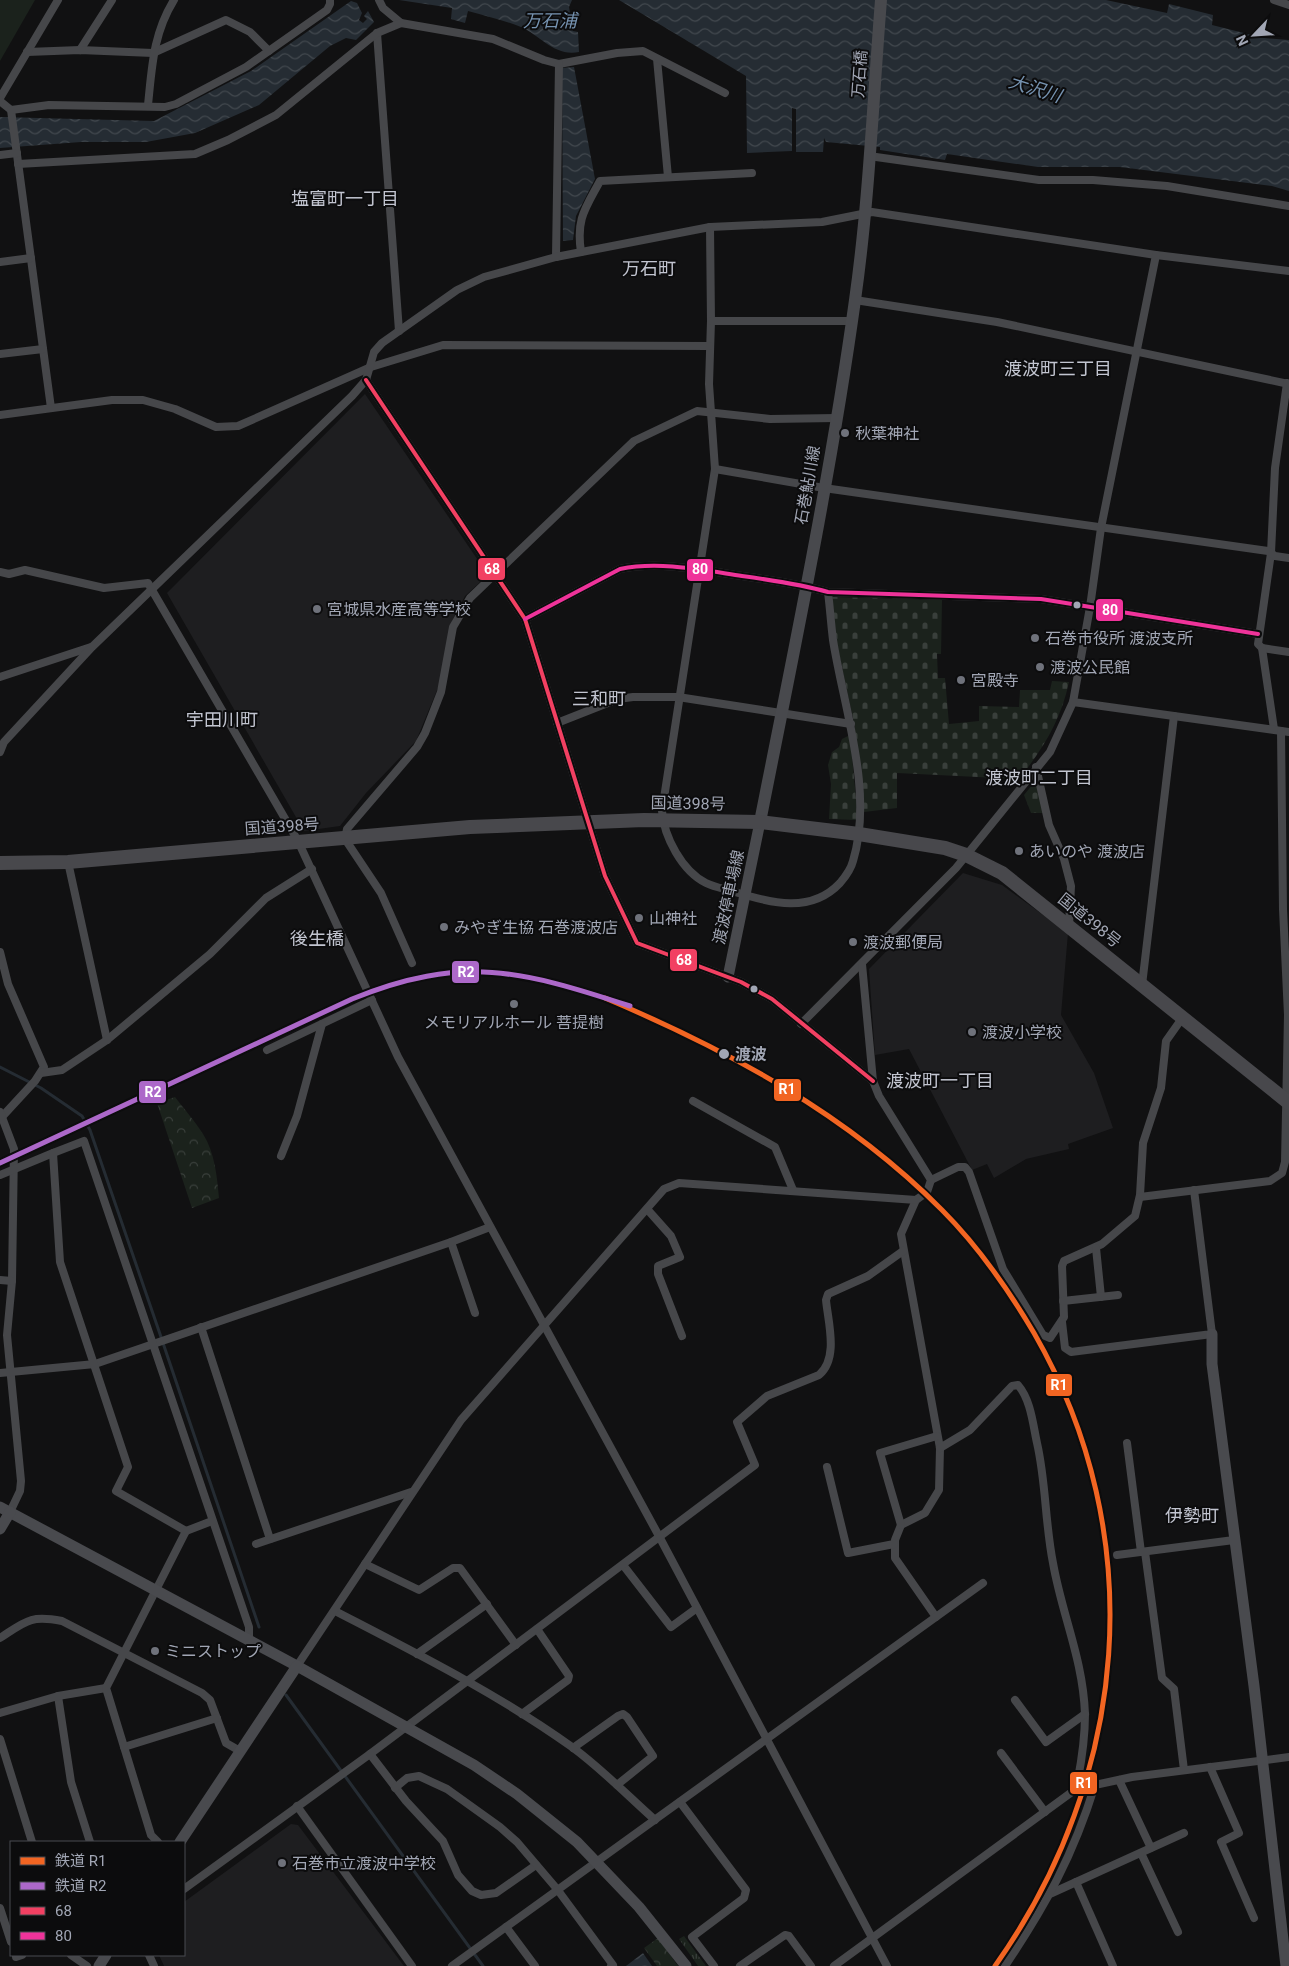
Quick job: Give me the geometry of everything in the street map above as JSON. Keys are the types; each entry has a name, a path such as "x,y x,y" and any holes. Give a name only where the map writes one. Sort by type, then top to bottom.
{"highway":[{"name":"国道398号","path":"0,863 68,862 470,827 663,820 760,822 922,844 966,855 1002,873 1288,1102"}],"main road":[{"name":"万石橋","path":"869,154 880,0"},
{"name":"石巻鮎川線","path":"760,822 824,488 852,321 865,214 869,154"}],"street":[{"path":"51,408 11,114 0,100 58,0"},
{"path":"80,50 112,0"},
{"path":"148,105 153,53 162,19 174,0"},
{"path":"11,114 49,105 148,105 165,107 176,104 246,67 326,10 330,0"},
{"path":"379,0 383,8 401,23 493,39 544,60 559,64 631,51 643,51 725,93"},
{"path":"1274,0 1289,5"},
{"path":"27,52 80,50 153,53 226,20 250,32 269,51"},
{"path":"18,164 195,154 228,140 276,115 377,33 401,23"},
{"path":"377,33 399,331"},
{"path":"657,59 668,177"},
{"path":"556,257 559,64"},
{"path":"0,155 16,150"},
{"path":"869,154 1039,180 1094,180 1167,186 1289,206"},
{"path":"580,252 578,233 580,219 600,181 752,173"},
{"path":"0,752 4,742 92,647 352,396 366,380 374,352 378,347 457,290 484,277 556,257 710,227 822,222 865,214 882,214 1156,255 1289,271"},
{"path":"710,227 710,411 715,469 678,697 662,811 663,820 677,853 689,870 706,883 745,895 787,904 807,904 819,900 834,890 848,874 859,834 859,790 851,724 833,640 828,592"},
{"path":"801,1024 862,964 966,855 1050,752 1073,702 1090,607 1101,528 1156,255"},
{"path":"0,262 31,258"},
{"path":"855,300 997,322 1288,383 1275,468 1271,553 1258,634 1258,644 1262,648 1282,730 1282,909 1288,1015 1287,1162 1282,1173 1270,1181 1140,1197"},
{"path":"711,321 852,321"},
{"path":"0,412 112,400 143,400 175,409 216,427 238,426 371,367 451,344 709,346"},
{"path":"0,354 43,349"},
{"path":"366,380 525,618 590,822 605,876 637,943 728,977 772,999 873,1081"},
{"path":"412,963 381,893 345,839 347,829 417,747 425,733 441,692 453,627 470,598 634,441 656,428 697,411 770,419 836,418"},
{"path":"715,469 824,488 1259,549 1289,558"},
{"path":"525,618 620,569 637,566 700,569 805,586 828,592 1040,599 1258,634"},
{"path":"0,572 10,574 25,570 104,588 148,583 298,842 398,1057 660,1538 888,1966"},
{"path":"0,677 92,647"},
{"path":"1262,648 1289,652"},
{"path":"557,723 618,699 678,697 851,724"},
{"path":"1073,702 1282,730"},
{"path":"1142,985 1174,716"},
{"path":"1036,768 1049,825 1064,859 1071,886 1069,925"},
{"name":"渡波停車場線","path":"728,977 760,822"},
{"path":"68,862 107,1040"},
{"path":"41,1073 62,1070 107,1040 153,1004 210,954 266,898 312,869"},
{"path":"0,952 8,984 42,1061 41,1073 34,1083 1,1116 14,1149 12,1281 6,1335 21,1481 20,1491 5,1510 0,1529"},
{"path":"862,964 873,1081 879,1096 931,1180"},
{"path":"268,1050 372,1000"},
{"path":"900,1525 925,1513 939,1490 940,1448 901,1234 916,1200 927,1192 931,1180 958,1167 965,1167 969,1172 1003,1269 1043,1335 1050,1338 1064,1317 1062,1266 1064,1261 1096,1248 1135,1216 1140,1197 1143,1143 1161,1088 1166,1041 1183,1018"},
{"path":"281,1156 297,1116 322,1024"},
{"path":"694,1101 775,1147 794,1190"},
{"path":"0,1175 84,1141 151,1344 249,1627 249,1642"},
{"path":"53,1153 60,1262 128,1466 116,1491 186,1531"},
{"path":"181,1841 411,1492 461,1420 664,1189 679,1183 916,1200"},
{"path":"1194,1190 1212,1334 1212,1364 1286,1966"},
{"path":"647,1209 670,1236 680,1257 658,1266 658,1274 682,1336"},
{"path":"0,1373 95,1364 490,1227"},
{"path":"451,1242 474,1313"},
{"path":"1096,1248 1101,1297"},
{"path":"185,1887 370,1754 466,1680 660,1538 755,1465 737,1422 767,1396 820,1375 824,1370 831,1347 826,1300 828,1294 868,1276 904,1251"},
{"path":"0,1280 12,1281"},
{"path":"1063,1301 1118,1295"},
{"path":"1062,1322 1065,1348 1071,1352 1212,1334"},
{"path":"201,1327 270,1539"},
{"path":"940,1448 970,1430 1012,1386 1018,1385 1021,1388 1028,1405 1039,1452 1053,1563 1076,1645 1085,1714 1083,1752 1076,1790"},
{"path":"936,1617 895,1558 894,1544 900,1525 880,1453 937,1436"},
{"path":"1127,1444 1162,1678 1174,1688 1184,1770"},
{"path":"827,1467 848,1553 894,1544"},
{"path":"256,1544 411,1492"},
{"path":"5,1510 297,1666 474,1765 517,1794 577,1842 640,1907 686,1966"},
{"path":"157,1841 151,1835 106,1688 154,1589 186,1531 212,1521"},
{"path":"1117,1555 1234,1540"},
{"path":"365,1564 419,1590 452,1568 460,1568 516,1645"},
{"path":"623,1565 671,1627 697,1608"},
{"path":"452,1966 983,1583"},
{"path":"417,1654 487,1604"},
{"path":"334,1611 466,1680 522,1714 573,1748 655,1820"},
{"path":"0,1638 30,1619 41,1617 62,1621 124,1651 202,1693 210,1700 226,1743 240,1751"},
{"path":"522,1714 568,1680 570,1676 537,1629"},
{"path":"0,1713 58,1696 106,1688"},
{"path":"58,1696 71,1782 90,1841"},
{"path":"1015,1700 1046,1742 1085,1714"},
{"path":"573,1748 618,1716 623,1714 627,1717 653,1756 617,1785"},
{"path":"124,1748 217,1718"},
{"path":"0,1739 32,1841"},
{"path":"1001,1752 1045,1812"},
{"path":"370,1754 395,1788 443,1841 458,1875 472,1891 481,1895 496,1893 536,1865"},
{"path":"834,1966 1076,1790 1119,1780 1289,1757"},
{"path":"1210,1767 1239,1833 1221,1842 1254,1918"},
{"path":"395,1788 408,1778 419,1776 447,1789 500,1827 517,1842 557,1889 613,1964 611,1966"},
{"path":"1119,1780 1152,1848"},
{"path":"1005,1966 1052,1893 1082,1828 1095,1785"},
{"path":"680,1802 746,1890 744,1898 692,1937 714,1966"},
{"path":"297,1806 412,1966"},
{"path":"1052,1893 1184,1833"},
{"path":"1141,1852 1178,1932"},
{"path":"1076,1882 1113,1966"},
{"path":"0,1908 10,1939"},
{"path":"506,1928 534,1966"},
{"path":"740,1966 785,1935 790,1936 811,1966"},
{"path":"72,1956 87,1966"}],"shaded area":[{"name":"宮城県水産高等学校","path":"365,394 488,575 465,596 452,621 440,683 416,741 366,793 340,826 304,831 167,593"},
{"name":"渡波小学校","path":"963,873 1002,885 1068,933 1061,1015 1094,1073 1113,1128 1068,1144 1069,1149 1026,1159 994,1178 987,1164 972,1170 909,1049 875,1055 869,969"},
{"name":"石巻市立渡波中学校","path":"291,1824 298,1825 404,1966 164,1966 159,1956 185,1956 185,1901"}],"green space":[{"path":"0,0 35,0 0,61"},
{"path":"832,597 942,600 941,654 937,654 938,678 945,678 949,724 979,721 979,706 1019,707 1020,690 1050,690 1052,681 1069,682 1066,696 1050,734 1036,757 1019,779 897,773 897,808 864,812 854,723 837,644"},
{"path":"850,735 857,809 856,820 829,819 831,784 828,765 832,752 839,747 842,739"},
{"path":"1037,779 1043,813 1031,813 1024,795"},
{"path":"175,1097 197,1124 207,1141 213,1157 216,1174 219,1198 192,1208 157,1103"},
{"path":"684,1936 706,1966 698,1966 679,1939"},
{"path":"658,1938 678,1966 657,1966 644,1948"}],"water":[{"name":"万石浦","path":"399,0 572,0 569,7 573,31 578,32 579,52 570,53 555,49 521,27 501,20 468,11 465,23 451,19 452,8"},
{"name":"大沢川","path":"619,0 1106,0 1167,13 1169,4 1213,15 1212,25 1264,38 1289,40 1289,191 1272,186 1120,167 1038,167 947,154 945,160 880,150 880,147 826,142 824,138 823,152 796,152 796,109 792,108 792,151 747,153 746,76"},
{"path":"351,1 357,3 362,13 359,20 363,23 367,19 364,16 368,11 374,22 356,40 346,38 330,46 259,105 195,133 146,142 81,142 0,148 0,117 154,121 251,71"},
{"path":"574,67 595,179 576,216 573,240 563,241 562,68"},
{"path":"643,1953 652,1966 626,1966"}],"waterway":[{"path":"0,1067 41,1088 82,1116 90,1130 161,1337"},
{"path":"163,1343 259,1627"},
{"path":"286,1695 483,1966"}],"rail line":[{"name":"R2","path":"0,1163 352,999 391,985 427,976 460,972 492,972 557,984 630,1006"},
{"name":"R1","path":"605,998 696,1040 784,1088 826,1114 905,1175 955,1224 1003,1284 1034,1333 1071,1411 1096,1491 1108,1573 1109,1655 1097,1736 1074,1816 1040,1893 995,1966"}],"transit line":[{"name":"68","path":"366,380 525,619 605,876 637,943 741,982 772,999 873,1081"},
{"name":"80","path":"525,619 620,569 665,566 775,581 828,592 1041,599 1258,634"}],"place":[{"name":"秋葉神社","path":"845,433"},
{"name":"宮城県水産高等学校","path":"317,609"},
{"name":"石巻市役所 渡波支所","path":"1035,638"},
{"name":"渡波公民館","path":"1040,667"},
{"name":"宮殿寺","path":"961,680"},
{"name":"あいのや 渡波店","path":"1019,851"},
{"name":"山神社","path":"639,918"},
{"name":"みやぎ生協 石巻渡波店","path":"444,927"},
{"name":"渡波郵便局","path":"853,942"},
{"name":"メモリアルホール 菩提樹","path":"514,1004"},
{"name":"渡波小学校","path":"972,1032"},
{"name":"渡波","path":"724,1054"},
{"name":"ミニストップ","path":"155,1651"},
{"name":"石巻市立渡波中学校","path":"282,1863"}],"district":[{"name":"塩富町一丁目","path":"345,199"},
{"name":"万石町","path":"649,269"},
{"name":"渡波町三丁目","path":"1058,369"},
{"name":"三和町","path":"599,699"},
{"name":"宇田川町","path":"222,720"},
{"name":"渡波町二丁目","path":"1039,778"},
{"name":"後生橋","path":"317,939"},
{"name":"渡波町一丁目","path":"940,1081"},
{"name":"伊勢町","path":"1192,1516"}]}
